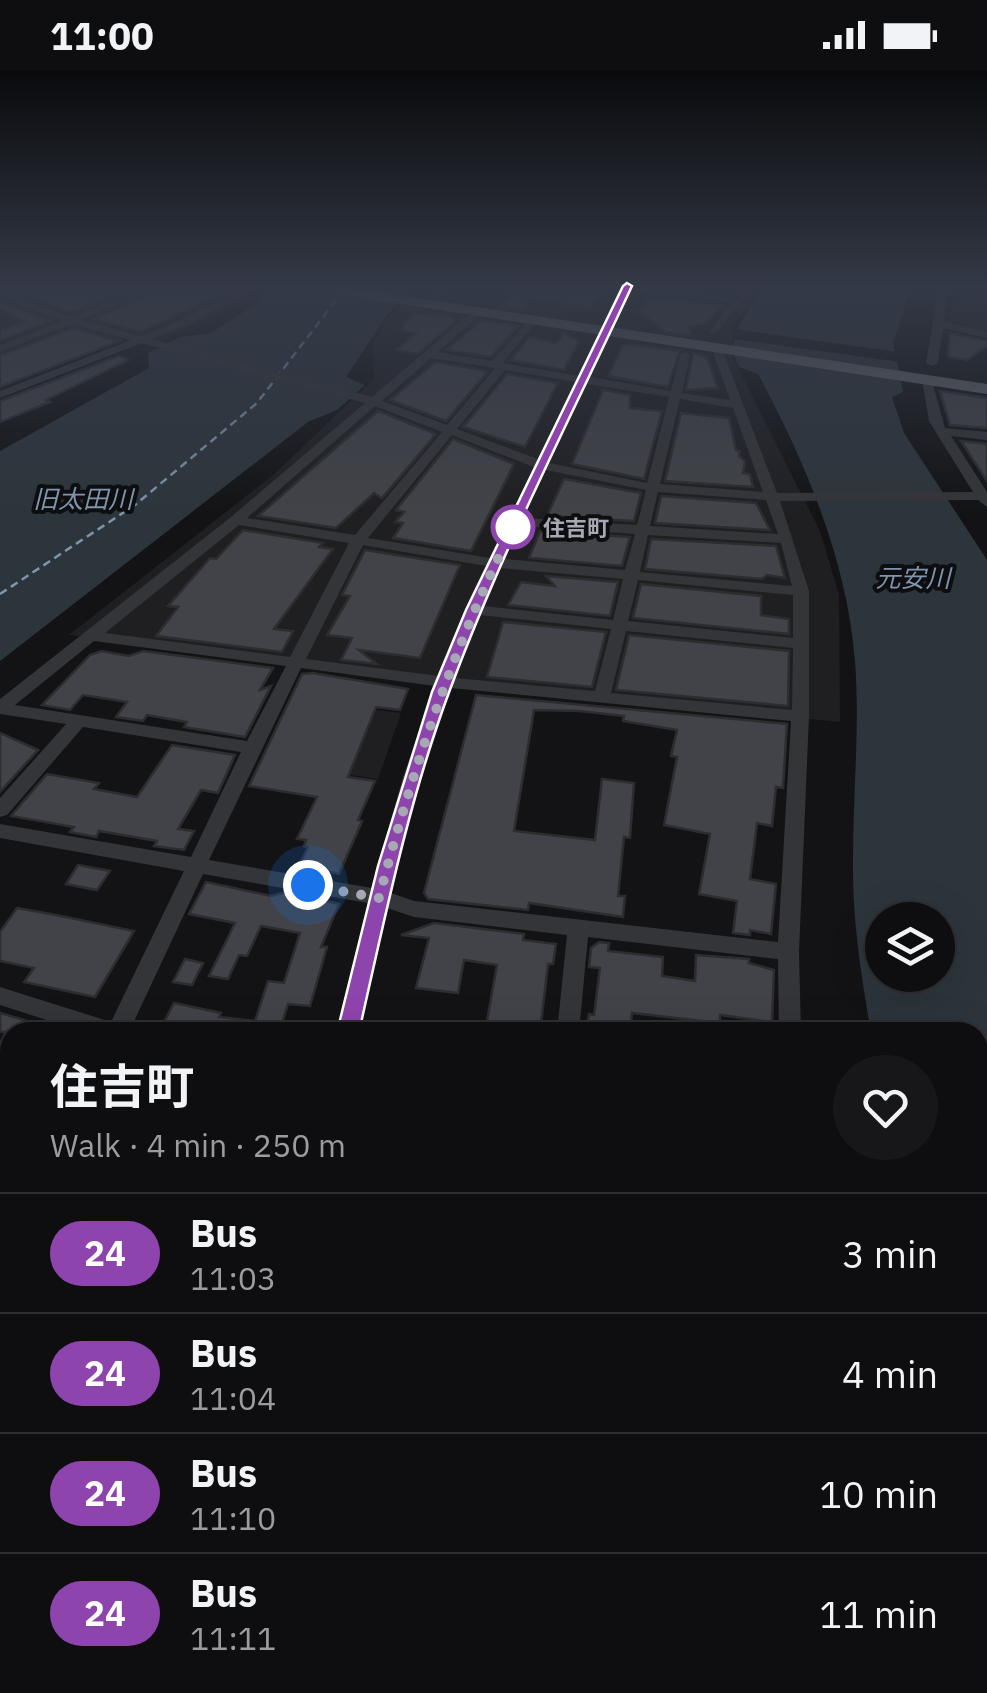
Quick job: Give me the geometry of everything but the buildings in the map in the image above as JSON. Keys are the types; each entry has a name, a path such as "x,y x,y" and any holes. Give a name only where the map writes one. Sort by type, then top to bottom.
{"highway":[{"path":"822,362 987,389"},
{"path":"924,362 987,372"}],"street":[{"path":"0,394 84,362"},
{"path":"229,362 373,401 542,465 654,488 802,498 986,498"},
{"path":"0,708 236,520 419,362"},
{"path":"474,362 736,405"},
{"path":"120,1022 357,542 502,362"},
{"path":"350,1022 379,898 444,682 473,610 591,362"},
{"path":"602,697 683,362"},
{"path":"728,362 736,405 788,539 801,590 800,716 788,952 790,1022"},
{"path":"926,381 931,411 940,431 986,498"},
{"path":"940,431 987,436"},
{"path":"236,520 496,564 801,590"},
{"path":"516,522 788,539"},
{"path":"473,610 800,644"},
{"path":"94,636 444,682 800,716"},
{"path":"0,708 252,748"},
{"path":"0,810 78,722"},
{"path":"0,831 379,898 414,909 788,952"},
{"path":"569,1022 578,930"},
{"path":"0,996 83,1022"}],"shaded area":[{"path":"0,362 64,362 0,386"},
{"path":"373,362 735,362 820,531 839,595 840,722 445,683 69,635 273,475 374,379"},
{"path":"345,706 401,713 378,779 304,768"}],"water":[{"name":"旧太田川","path":"149,362 356,362 346,377 365,385 337,410 308,422 0,661 0,451 149,368"},
{"name":"元安川","path":"737,362 897,362 903,392 892,397 904,433 987,560 987,1022 869,1022 861,968 854,903 857,710 850,623 821,512 792,441 758,374 739,367"}],"ferry route":[{"path":"0,594 135,505 257,403 289,362"}],"bus line":[{"name":"24","path":"350,1022 387,866 440,692 473,610 590,362"}],"place":[{"name":"住吉町","path":"513,527"}],"route":[{"path":"308,885 379,898 440,692 473,610 516,522 513,527"}]}
